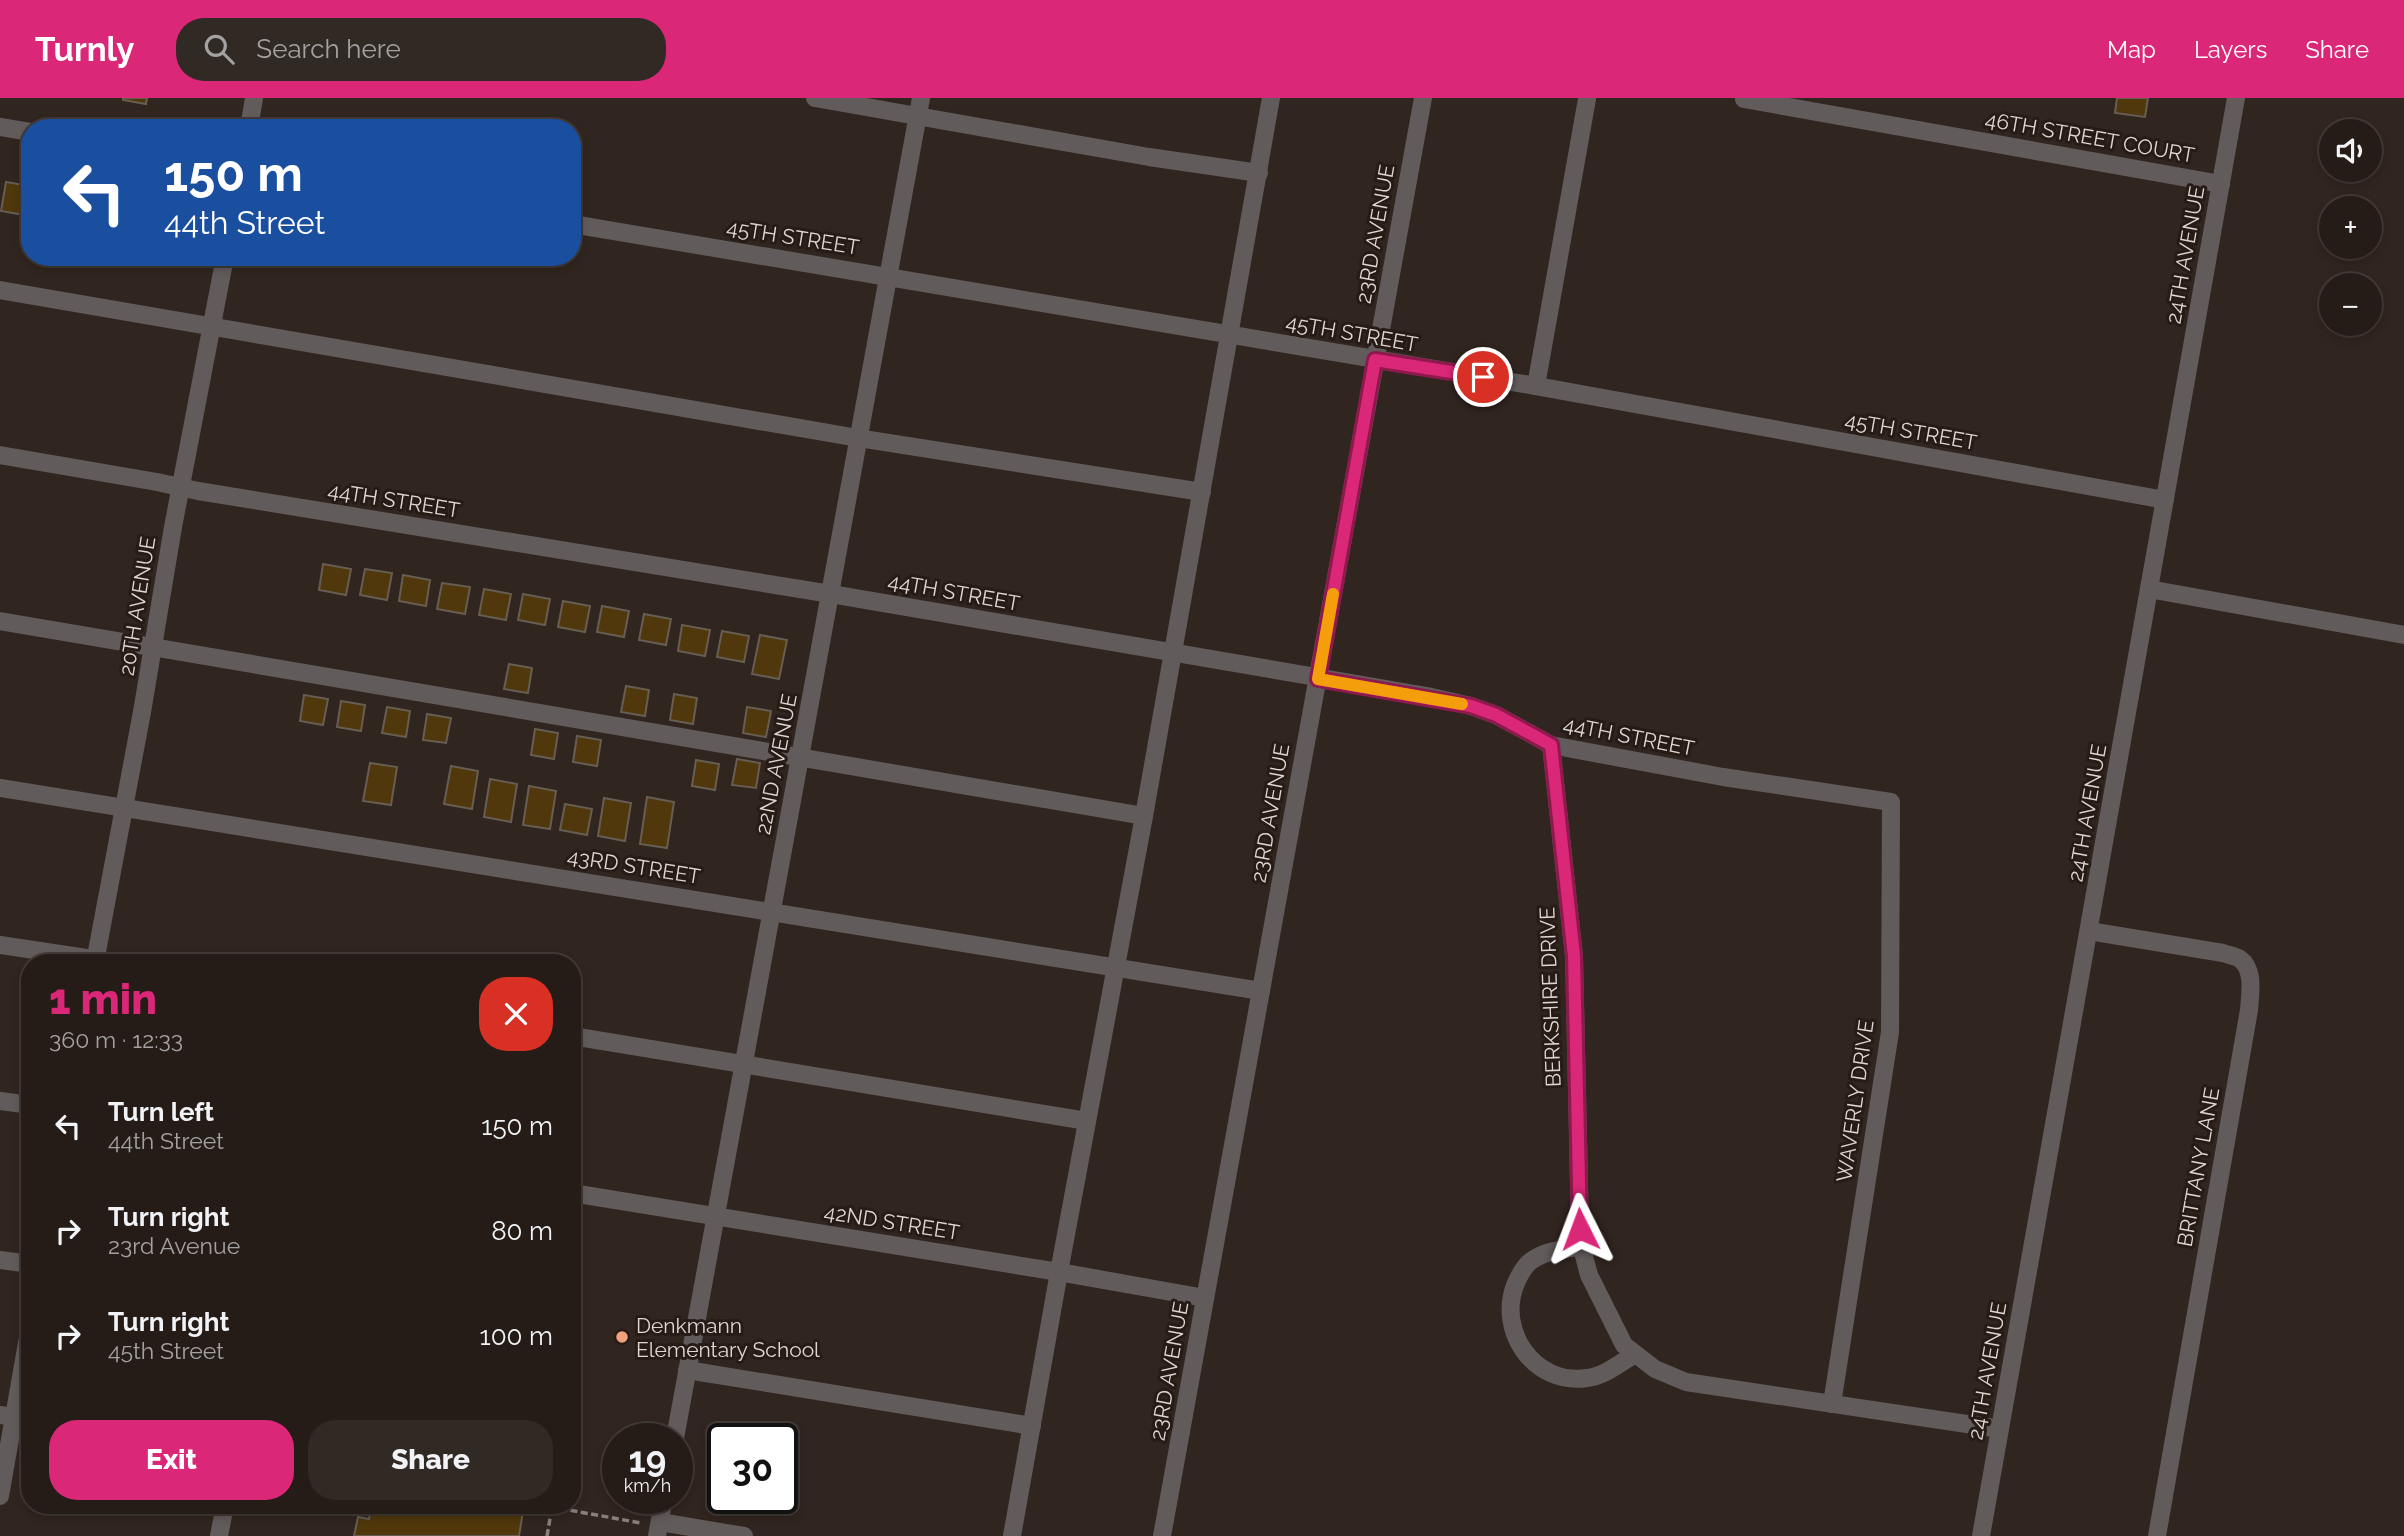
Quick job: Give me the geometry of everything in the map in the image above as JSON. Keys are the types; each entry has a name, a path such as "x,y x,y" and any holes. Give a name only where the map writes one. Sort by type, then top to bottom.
{"street":[{"path":"250,119 254,98"},
{"path":"815,98 920,107 1149,157 1259,173"},
{"path":"1012,1536 1144,816 1271,98"},
{"name":"23RD AVENUE","path":"1162,1536 1423,98"},
{"name":"24TH AVENUE","path":"1981,1536 2236,98"},
{"path":"1536,386 1587,99"},
{"name":"46TH STREET COURT","path":"1744,99 2221,184"},
{"name":"22ND AVENUE","path":"678,1423 920,107"},
{"path":"0,127 21,130"},
{"name":"45TH STREET","path":"581,225 1536,386 2165,500"},
{"name":"20TH AVENUE","path":"102,954 123,807 223,266"},
{"path":"0,290 859,438 1202,492"},
{"name":"44TH STREET","path":"0,455 831,594 1471,706 1496,715 1551,745 1723,778 1891,802"},
{"path":"2149,589 2404,635"},
{"path":"0,621 1144,816"},
{"name":"BERKSHIRE DRIVE","path":"1551,745 1574,956 1577,1178 1582,1247 1589,1275 1624,1345 1655,1369 1686,1381 2000,1429"},
{"name":"43RD STREET","path":"0,788 1261,991"},
{"name":"WAVERLY DRIVE","path":"1832,1404 1889,1032 1891,802"},
{"name":"BRITTANY LANE","path":"2090,931 2223,953 2240,959 2251,980 2249,1010 2157,1536"},
{"path":"0,944 56,954"},
{"path":"581,1037 1087,1121"},
{"path":"0,1101 21,1104"},
{"name":"42ND STREET","path":"581,1195 1205,1298"},
{"path":"1582,1247 1544,1254 1530,1261 1521,1271 1511,1300 1515,1336 1527,1355 1541,1368 1552,1375 1567,1378 1587,1378 1602,1374 1635,1354"},
{"path":"0,1260 21,1263"},
{"path":"687,1370 1032,1426"},
{"path":"0,1496 21,1381"},
{"path":"219,1536 223,1514"},
{"path":"659,1525 744,1536"}],"path":[{"path":"581,1512 659,1525"},
{"path":"547,1536 551,1514"}],"building":[{"path":"123,98 147,98 146,104"},
{"path":"2117,98 2148,98 2145,117 2115,113"},
{"path":"6,182 21,184 21,214 1,211"},
{"path":"323,564 351,569 346,595 319,590"},
{"path":"365,569 392,573 387,600 360,595"},
{"path":"403,575 430,580 426,606 399,601"},
{"path":"442,583 470,587 465,614 437,609"},
{"path":"484,589 511,594 506,620 479,615"},
{"path":"523,594 550,599 545,625 518,620"},
{"path":"563,601 590,606 585,632 558,627"},
{"path":"602,606 629,611 624,637 597,632"},
{"path":"644,614 671,619 666,645 639,640"},
{"path":"682,625 710,630 705,656 678,651"},
{"path":"722,631 749,636 744,662 717,657"},
{"path":"760,635 787,640 779,679 752,674"},
{"path":"509,664 532,668 528,693 504,689"},
{"path":"626,686 649,690 645,716 621,712"},
{"path":"674,694 697,698 693,724 670,720"},
{"path":"304,695 328,699 323,725 300,721"},
{"path":"341,701 365,705 361,731 337,727"},
{"path":"387,707 410,711 406,737 382,733"},
{"path":"747,707 771,711 766,737 743,733"},
{"path":"427,714 451,718 446,743 423,740"},
{"path":"535,729 558,733 554,759 531,755"},
{"path":"577,736 601,740 597,766 573,762"},
{"path":"737,759 760,763 756,788 732,785"},
{"path":"696,760 719,764 715,790 692,786"},
{"path":"370,763 397,767 391,805 363,801"},
{"path":"451,766 478,771 472,809 444,804"},
{"path":"490,779 517,784 511,822 484,817"},
{"path":"529,786 556,791 550,829 523,825"},
{"path":"647,797 674,802 667,848 640,844"},
{"path":"604,798 631,803 625,841 598,836"},
{"path":"565,804 592,809 587,835 560,830"},
{"path":"370,1514 523,1514 519,1536 354,1536 358,1517 369,1519"}],"slow traffic":[{"path":"1333,594 1318,679 1462,704"}],"place":[{"name":"Denkmann Elementary School","path":"622,1337"}],"route":[{"path":"1483,377 1375,360 1318,679 1427,696 1471,706 1496,715 1551,745 1574,956 1580,1229"}]}
